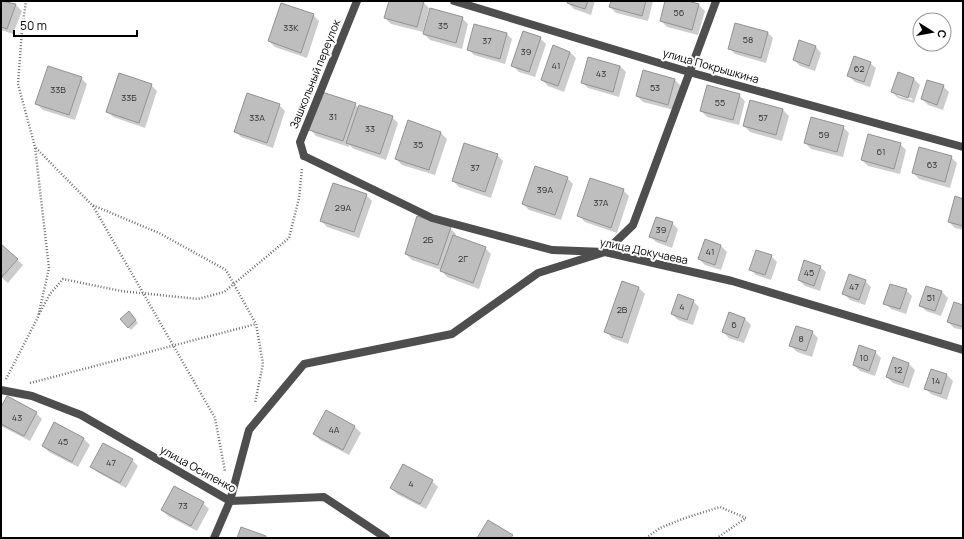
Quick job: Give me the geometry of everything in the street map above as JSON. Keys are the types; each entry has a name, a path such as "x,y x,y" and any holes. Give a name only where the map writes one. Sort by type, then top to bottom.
{"street":[{"name":"Зашкольный переулок","path":"304,156 300,142 356,1"},
{"name":"улица Покрышкина","path":"454,1 689,72 963,147"},
{"path":"214,538 230,502 249,430 304,364 452,334 538,273 605,252 633,225 716,1"},
{"name":"улица Докучаева","path":"304,156 432,218 552,250 605,252 732,281 963,350"},
{"name":"улица Осипенко","path":"1,390 32,396 81,415 230,502 324,496 386,538"}],"path":[{"path":"26,1 18,84 35,147 49,268 38,318"},
{"path":"35,147 92,205 174,346 215,418 226,479"},
{"path":"5,381 50,294 64,279 121,291 198,299 224,292 289,238 299,198 304,156"},
{"path":"92,205 158,233 226,270 256,324 263,364 254,408"},
{"path":"24,384 256,324"},
{"path":"646,538 660,528 720,507 746,518 717,538"}],"building":[{"path":"1,1 16,4 7,29 1,27"},
{"path":"389,1 424,1 417,27 384,18"},
{"path":"568,1 588,1 585,9 567,3"},
{"path":"611,1 646,1 642,16 609,7"},
{"path":"665,1 688,1 699,4 692,30 660,21"},
{"path":"281,3 314,14 301,53 268,41"},
{"path":"430,8 463,17 456,43 423,34"},
{"path":"735,23 768,32 761,58 728,49"},
{"path":"474,24 507,33 500,59 467,50"},
{"path":"523,31 541,37 529,72 511,66"},
{"path":"799,40 816,46 809,66 793,60"},
{"path":"553,45 570,52 558,86 541,80"},
{"path":"854,56 871,62 864,82 847,76"},
{"path":"588,57 620,66 613,92 581,83"},
{"path":"48,66 82,77 69,115 35,104"},
{"path":"643,70 675,79 668,105 636,96"},
{"path":"898,72 914,78 908,98 891,92"},
{"path":"119,73 152,84 139,123 106,112"},
{"path":"927,80 944,85 937,105 921,99"},
{"path":"707,85 740,94 733,120 700,111"},
{"path":"322,92 356,103 343,141 309,130"},
{"path":"247,93 280,104 267,143 234,132"},
{"path":"750,100 783,109 776,135 743,126"},
{"path":"359,105 393,116 380,154 346,143"},
{"path":"811,117 844,126 837,152 804,143"},
{"path":"408,120 441,132 429,170 395,159"},
{"path":"868,134 901,143 894,169 861,160"},
{"path":"464,143 498,154 485,192 452,181"},
{"path":"919,147 952,156 945,182 912,173"},
{"path":"535,166 568,177 555,215 522,204"},
{"path":"590,178 624,189 611,228 577,216"},
{"path":"333,183 367,194 354,232 320,221"},
{"path":"955,196 963,199 963,226 948,222"},
{"path":"417,216 451,227 438,265 405,254"},
{"path":"656,217 673,222 666,242 649,237"},
{"path":"453,235 486,247 473,283 440,271"},
{"path":"705,239 721,245 715,265 698,259"},
{"path":"1,244 18,259 1,278"},
{"path":"756,250 772,255 765,275 749,270"},
{"path":"804,260 821,266 814,286 798,280"},
{"path":"849,274 866,280 859,300 842,294"},
{"path":"622,281 639,287 622,338 604,332"},
{"path":"890,284 907,289 900,309 883,304"},
{"path":"926,286 942,291 935,311 919,306"},
{"path":"678,294 694,300 687,320 671,314"},
{"path":"954,302 963,305 963,327 947,322"},
{"path":"129,311 136,320 128,328 120,319"},
{"path":"729,312 745,318 738,338 722,332"},
{"path":"796,326 813,331 806,351 789,346"},
{"path":"859,345 876,351 869,371 853,365"},
{"path":"893,357 909,363 903,383 886,377"},
{"path":"931,369 947,374 941,394 924,389"},
{"path":"7,396 37,412 24,436 1,424 1,407"},
{"path":"326,410 355,426 343,450 313,434"},
{"path":"54,422 84,438 72,462 42,446"},
{"path":"103,443 133,459 120,483 90,467"},
{"path":"403,464 433,480 420,504 390,488"},
{"path":"174,486 204,502 191,526 161,510"},
{"path":"488,520 513,535 511,538 477,538"},
{"path":"241,527 266,536 265,538 237,538"}]}
